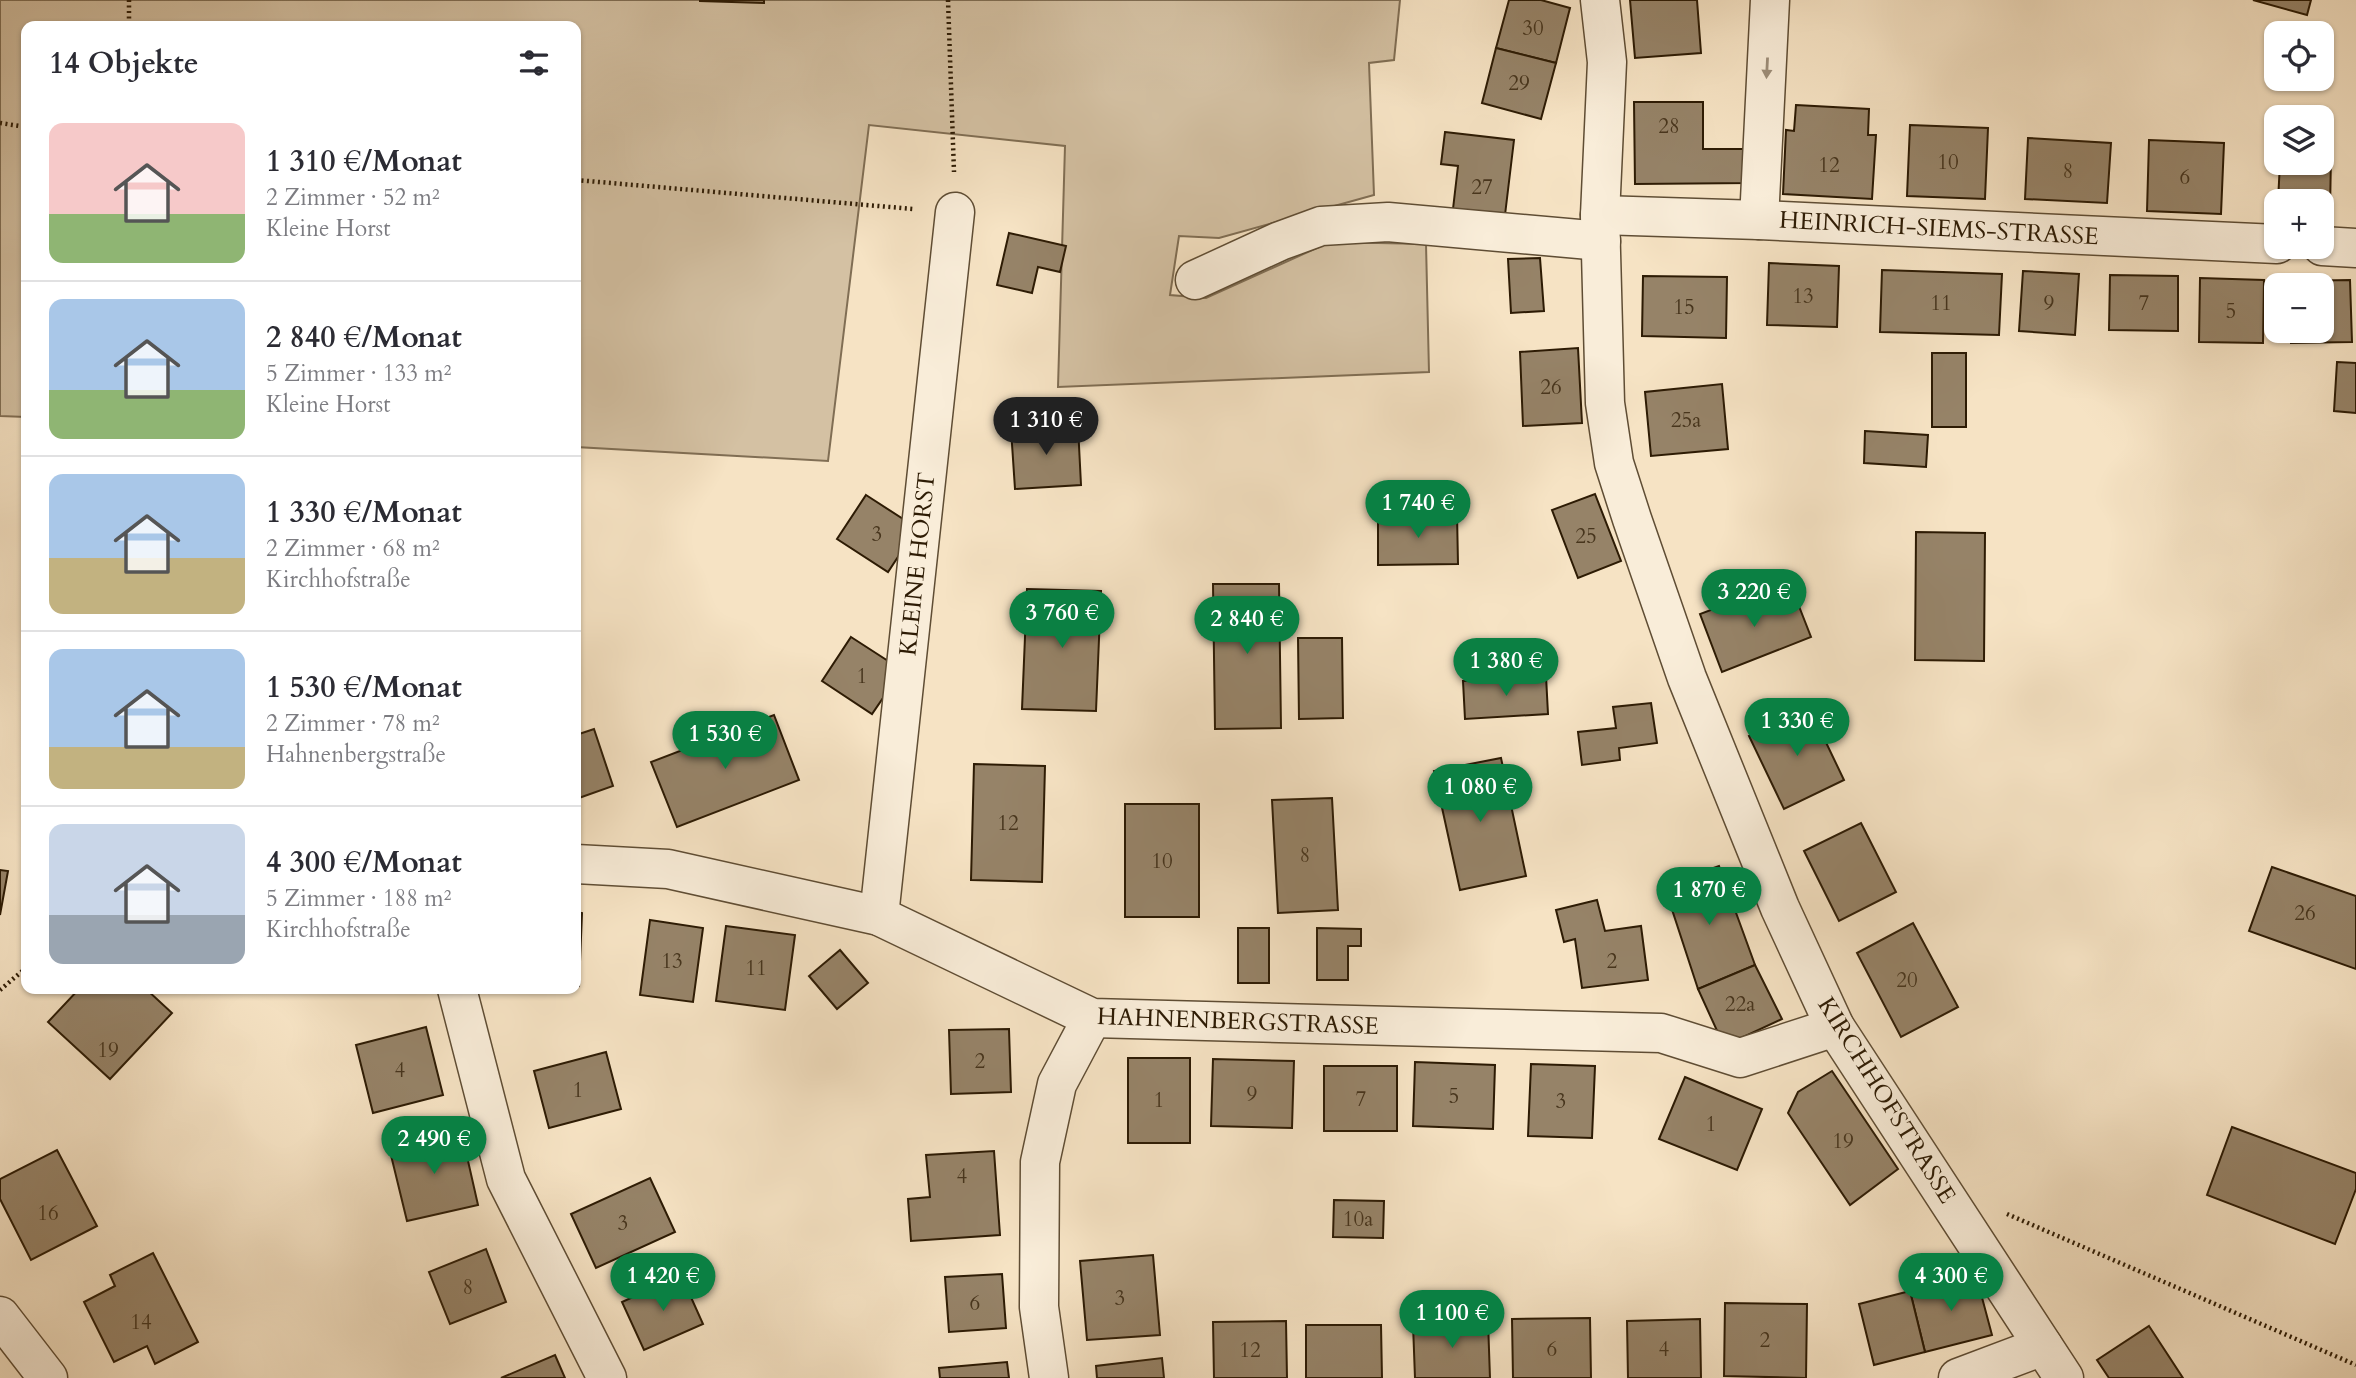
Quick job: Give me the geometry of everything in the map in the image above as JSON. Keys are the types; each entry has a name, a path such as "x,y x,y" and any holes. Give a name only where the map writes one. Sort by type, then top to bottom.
{"street":[{"name":"KIRCHHOFSTRASSE","path":"1600,0 1607,62 1601,228 1605,404 1614,463 1632,520 1687,678 1780,908 1835,1027 2064,1378"},
{"path":"1759,220 1770,0"},
{"name":"KLEINE HORST","path":"879,916 955,212"},
{"name":"HEINRICH-SIEMS-STRASSE","path":"1601,228 1759,220 2264,243"},
{"path":"1195,280 1321,226 1388,222 1601,228"},
{"path":"2334,247 2356,248"},
{"name":"HAHNENBERGSTRASSE","path":"581,864 668,869 879,916 1092,1018 1661,1033 1740,1058 1835,1027"},
{"path":"458,994 506,1179 607,1378"},
{"path":"1049,1378 1038,1307 1040,1162 1057,1084 1092,1018"},
{"path":"0,1316 48,1378"},
{"path":"1958,1378 2043,1346"}],"path":[{"path":"129,0 129,21"},
{"path":"581,180 955,212 948,0"},
{"path":"0,123 21,126"},
{"path":"0,990 21,972"},
{"path":"1965,1223 2008,1214 2356,1365"}],"shaded area":[{"path":"0,0 1400,0 1394,60 1369,63 1374,195 1219,238 1179,236 1170,295 1206,298 1330,242 1426,244 1429,372 1058,387 1065,146 869,125 828,461 581,447 581,21 21,21 21,417 0,416"}],"building":[{"path":"764,0 764,3 700,1"},
{"path":"1509,0 1541,0 1570,8 1556,63 1496,48"},
{"path":"1630,0 1697,0 1701,53 1635,58"},
{"path":"2253,0 2311,0 2307,15"},
{"path":"1496,48 1556,63 1541,119 1482,103"},
{"path":"1634,102 1703,102 1703,149 1751,149 1751,183 1635,184"},
{"path":"1796,105 1869,109 1868,135 1876,135 1872,199 1783,194 1786,130 1794,131"},
{"path":"1910,125 1988,128 1985,199 1907,196"},
{"path":"1445,132 1514,140 1505,215 1453,209 1458,166 1441,164"},
{"path":"2028,138 2111,143 2107,203 2025,199"},
{"path":"2149,140 2224,143 2221,214 2147,211"},
{"path":"2279,175 2331,175 2330,189 2279,189"},
{"path":"1009,233 1066,246 1060,272 1038,267 1032,293 997,285"},
{"path":"1540,258 1544,311 1511,313 1508,259"},
{"path":"1769,263 1839,266 1837,327 1767,325"},
{"path":"1882,270 2002,274 1999,335 1880,332"},
{"path":"2023,271 2079,274 2075,335 2019,331"},
{"path":"2110,275 2178,276 2178,331 2109,330"},
{"path":"1643,276 1727,277 1726,338 1642,336"},
{"path":"2200,278 2264,280 2263,343 2199,342"},
{"path":"2334,280 2350,280 2352,342 2334,342"},
{"path":"1578,348 1582,423 1523,426 1520,352"},
{"path":"1932,353 1966,353 1966,427 1932,427"},
{"path":"2337,362 2356,363 2356,413 2334,411"},
{"path":"1722,384 1728,449 1651,456 1645,392"},
{"path":"1078,426 1081,485 1015,489 1011,429"},
{"path":"1865,431 1928,435 1926,467 1864,463"},
{"path":"1595,494 1621,561 1578,578 1552,510"},
{"path":"866,495 917,528 888,572 837,539"},
{"path":"1457,514 1458,564 1378,565 1378,515"},
{"path":"1916,532 1985,533 1984,661 1915,660"},
{"path":"1213,584 1279,584 1281,728 1215,729"},
{"path":"1027,589 1101,591 1096,711 1022,709"},
{"path":"1793,591 1811,637 1722,672 1700,614 1748,596 1752,606"},
{"path":"851,637 902,670 872,714 822,681"},
{"path":"1298,638 1342,638 1343,718 1299,719"},
{"path":"1546,676 1548,714 1465,719 1463,681"},
{"path":"1651,703 1657,743 1619,748 1620,760 1582,765 1578,732 1616,728 1613,707"},
{"path":"1809,707 1844,780 1784,809 1749,736"},
{"path":"774,715 799,780 677,827 651,762"},
{"path":"594,729 613,786 581,797 581,733"},
{"path":"1501,758 1526,876 1460,890 1434,771"},
{"path":"974,764 1045,766 1042,882 971,880"},
{"path":"1332,798 1338,910 1278,913 1272,800"},
{"path":"1125,804 1199,804 1199,917 1125,917"},
{"path":"1861,823 1896,892 1839,921 1804,851"},
{"path":"1719,866 1755,965 1698,989 1664,885"},
{"path":"2272,867 2356,896 2356,969 2249,931"},
{"path":"0,870 8,871 0,915"},
{"path":"1597,900 1605,931 1641,926 1648,980 1582,988 1575,939 1564,942 1556,910"},
{"path":"650,920 703,928 693,1002 640,995"},
{"path":"1913,923 1958,1007 1901,1037 1857,953"},
{"path":"726,926 795,935 785,1010 716,1001"},
{"path":"1238,928 1269,928 1269,983 1238,983"},
{"path":"1317,928 1361,929 1361,946 1348,946 1348,980 1317,980"},
{"path":"840,950 868,983 837,1009 809,976"},
{"path":"1755,965 1782,1019 1724,1046 1698,989"},
{"path":"74,994 151,994 172,1013 110,1079 48,1022"},
{"path":"426,1027 443,1095 373,1113 356,1045"},
{"path":"1009,1029 1011,1092 951,1094 949,1030"},
{"path":"606,1052 621,1109 549,1128 534,1071"},
{"path":"1128,1058 1190,1058 1190,1143 1128,1143"},
{"path":"1213,1059 1294,1061 1292,1128 1211,1126"},
{"path":"1415,1062 1495,1065 1493,1129 1413,1126"},
{"path":"1531,1064 1595,1066 1592,1138 1528,1136"},
{"path":"1324,1066 1397,1066 1397,1131 1324,1131"},
{"path":"1832,1071 1898,1169 1850,1205 1788,1113 1798,1092"},
{"path":"1685,1077 1762,1109 1737,1170 1659,1139"},
{"path":"2232,1127 2356,1173 2356,1189 2335,1244 2207,1195"},
{"path":"461,1130 478,1205 407,1221 389,1147"},
{"path":"57,1150 97,1226 31,1260 0,1199 0,1179"},
{"path":"994,1151 1000,1235 911,1241 908,1199 930,1197 926,1155"},
{"path":"650,1178 675,1232 596,1268 571,1214"},
{"path":"1334,1200 1384,1201 1383,1238 1333,1237"},
{"path":"486,1249 506,1302 450,1324 429,1272"},
{"path":"153,1253 198,1342 155,1364 147,1346 114,1362 84,1302 115,1286 110,1275"},
{"path":"1153,1255 1160,1335 1087,1340 1080,1261"},
{"path":"1002,1274 1006,1328 949,1332 945,1277"},
{"path":"681,1275 703,1324 644,1350 622,1302"},
{"path":"1976,1275 1992,1335 1925,1352 1910,1291"},
{"path":"1910,1291 1925,1352 1874,1365 1859,1304"},
{"path":"1725,1303 1807,1304 1806,1378 1724,1376"},
{"path":"1590,1318 1591,1378 1513,1378 1512,1319"},
{"path":"1700,1319 1701,1378 1628,1378 1627,1321"},
{"path":"1286,1321 1287,1378 1214,1378 1213,1322"},
{"path":"1488,1321 1490,1378 1415,1378 1413,1324"},
{"path":"1306,1325 1381,1325 1382,1378 1306,1378"},
{"path":"2149,1326 2183,1378 2109,1378 2097,1360"},
{"path":"555,1355 565,1378 501,1378"},
{"path":"1162,1358 1164,1378 1097,1378 1096,1366"},
{"path":"1007,1362 1009,1378 940,1378 939,1368"}]}
